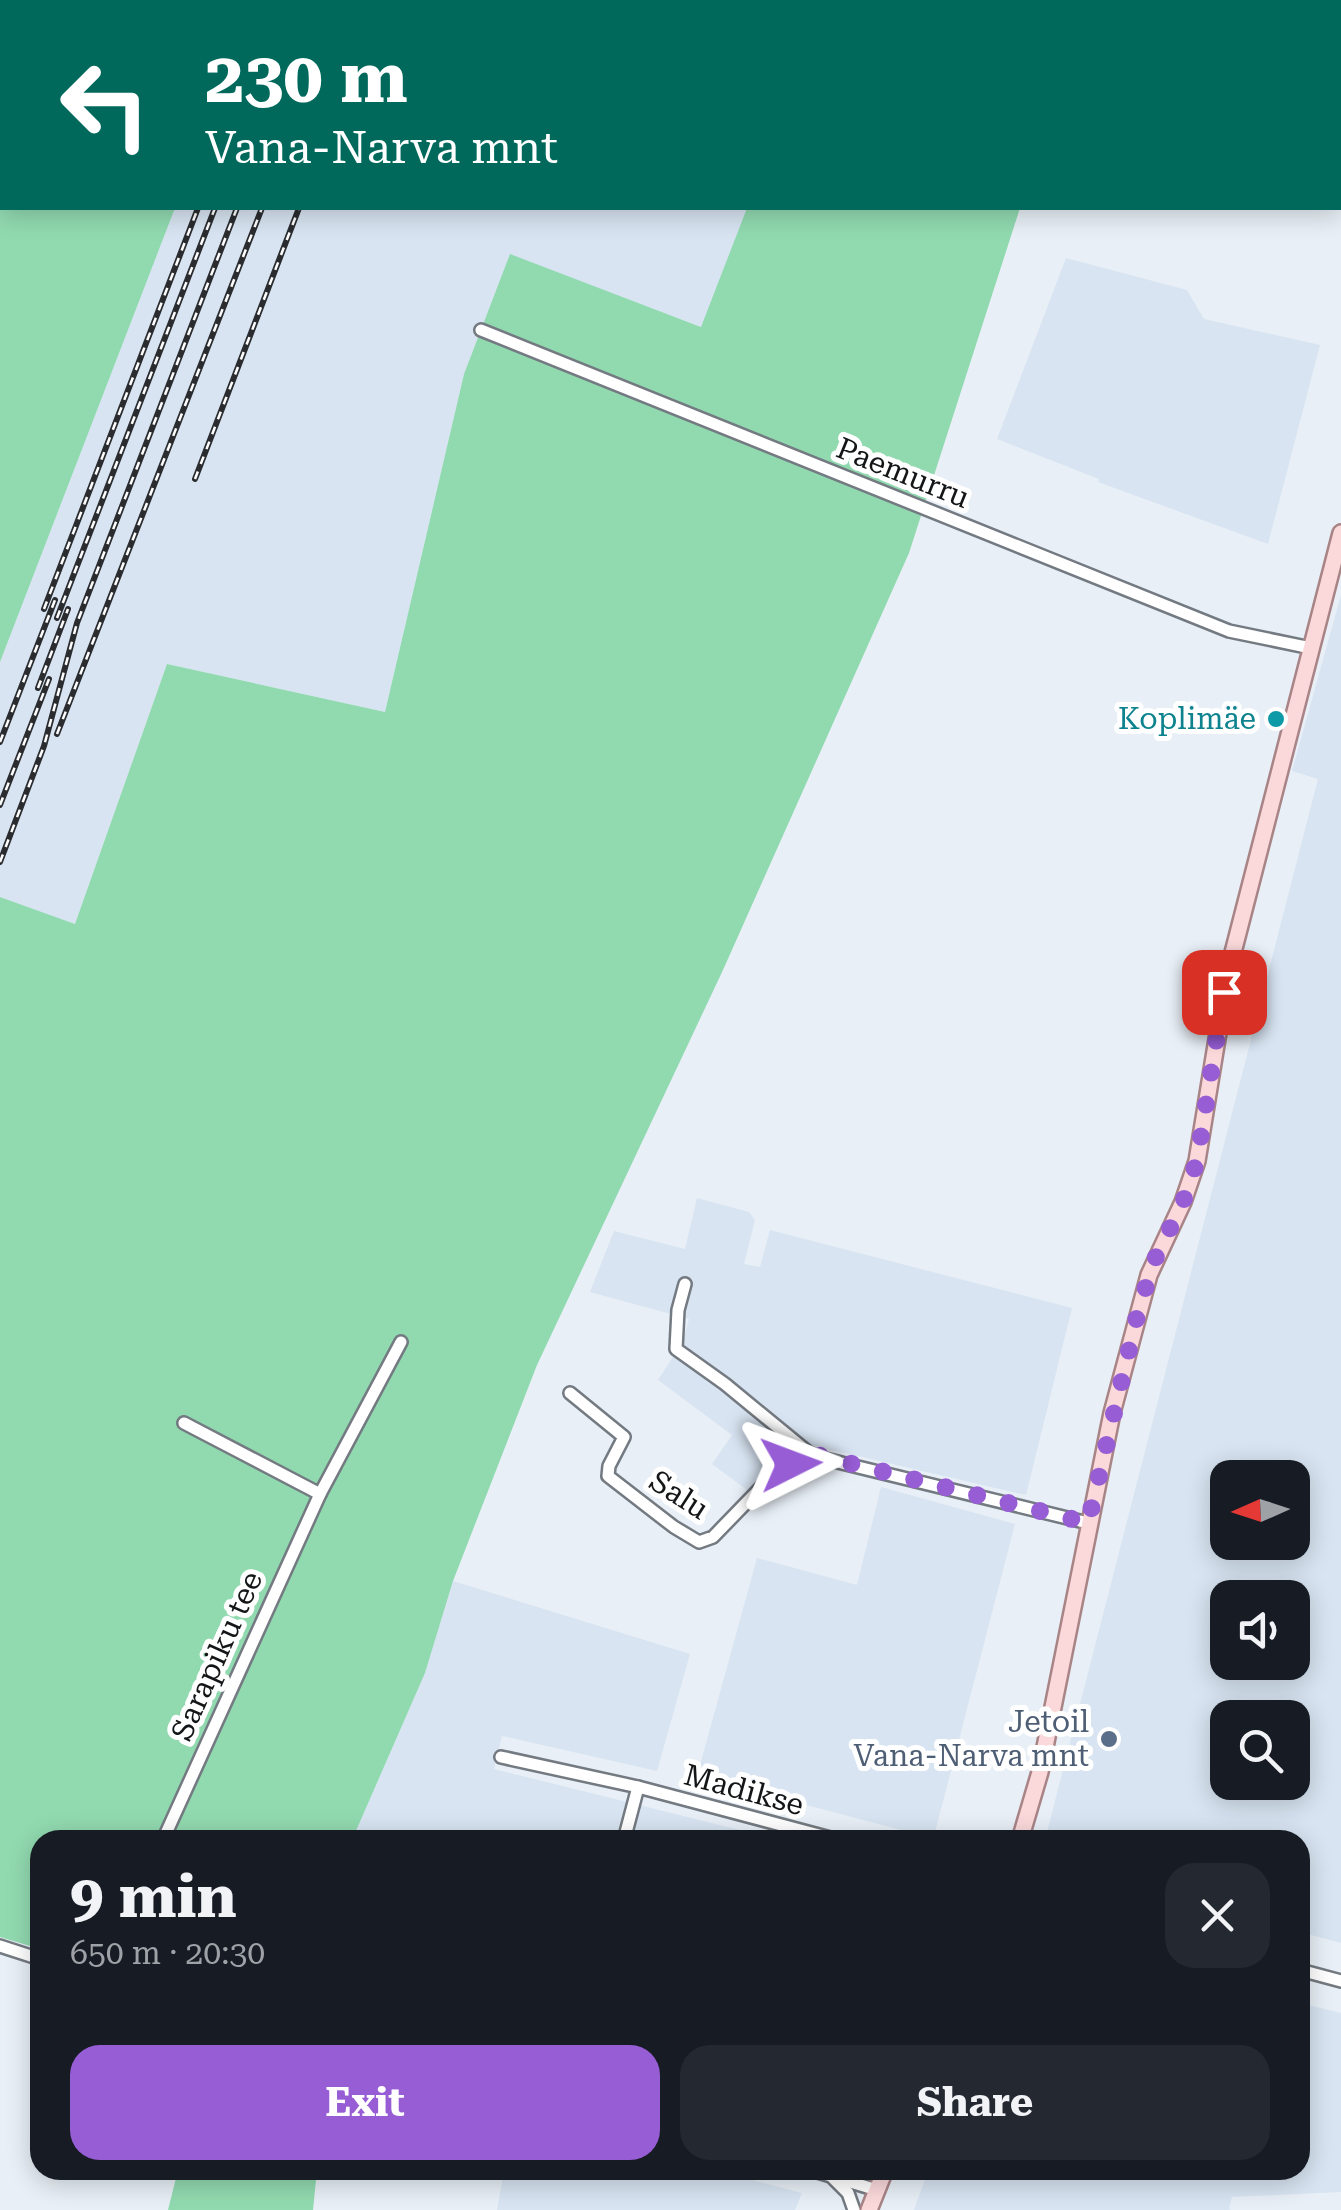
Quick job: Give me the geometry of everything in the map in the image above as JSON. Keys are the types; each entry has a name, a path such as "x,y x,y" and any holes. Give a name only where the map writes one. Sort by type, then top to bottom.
{"main road":[{"path":"1023,1830 1040,1772 1088,1523 1139,1308 1155,1259 1183,1202 1197,1161 1228,972 1341,533"},
{"path":"869,2210 881,2180"}],"street":[{"name":"Paemurru","path":"481,330 1229,630 1312,648"},
{"path":"685,1284 678,1310 676,1349 809,1453 1088,1523"},
{"name":"Sarapiku tee","path":"168,1830 320,1494 401,1342"},
{"name":"Salu","path":"570,1393 624,1437 608,1476 699,1542 713,1537 773,1475 809,1453"},
{"path":"184,1423 320,1494"},
{"name":"Madikse","path":"502,1756 800,1830"},
{"name":"Madikse","path":"627,1830 638,1788"},
{"path":"0,1946 30,1956"},
{"path":"1310,1972 1341,1980"},
{"path":"835,2180 848,2193 854,2210"},
{"path":"846,2180 877,2190"}],"shaded area":[{"path":"174,210 746,210 702,327 510,255 464,374 385,712 167,664 75,924 0,897 0,662"},
{"path":"1066,258 1187,290 1204,319 1320,345 1268,544 1098,482 1099,479 997,439"},
{"path":"1341,595 1341,1943 1310,1935 1310,1830 1048,1830 1318,779 1292,771"},
{"path":"697,1198 749,1212 755,1220 744,1264 760,1267 770,1230 1072,1308 1026,1495 793,1441 751,1493 712,1464 732,1435 658,1380 683,1341 689,1319 590,1292 614,1231 685,1249"},
{"path":"881,1487 1015,1524 936,1830 901,1830 697,1776 757,1558 857,1585"},
{"path":"453,1581 690,1654 657,1771 502,1736 494,1769 740,1830 356,1830 425,1673"},
{"path":"1310,2005 1341,2013 1341,2192 1232,2197 1232,2210 914,2210 924,2180 1310,2180"},
{"path":"502,2180 753,2180 802,2193 795,2210 497,2210"}],"green space":[{"path":"0,210 174,210 0,662"},
{"path":"746,210 1019,210 909,553 723,970 537,1365 453,1581 425,1673 356,1830 30,1830 30,1946 0,1937 0,897 75,924 167,664 385,712 464,374 510,254 701,327"},
{"path":"176,2180 316,2180 313,2210 168,2210"}],"railway":[{"path":"44,609 197,210"},
{"path":"57,618 214,210"},
{"path":"0,862 44,746 77,623 236,210"},
{"path":"57,734 261,210"},
{"path":"195,479 298,210"},
{"path":"0,742 55,600"},
{"path":"38,688 68,609"},
{"path":"0,805 49,679"}],"place":[{"name":"Koplimäe","path":"1276,719"},
{"name":"Jetoil Vana-Narva mnt","path":"1109,1739"}],"route":[{"path":"791,1464 809,1453 1088,1523 1139,1308 1155,1259 1183,1202 1197,1161 1224,992"}]}
